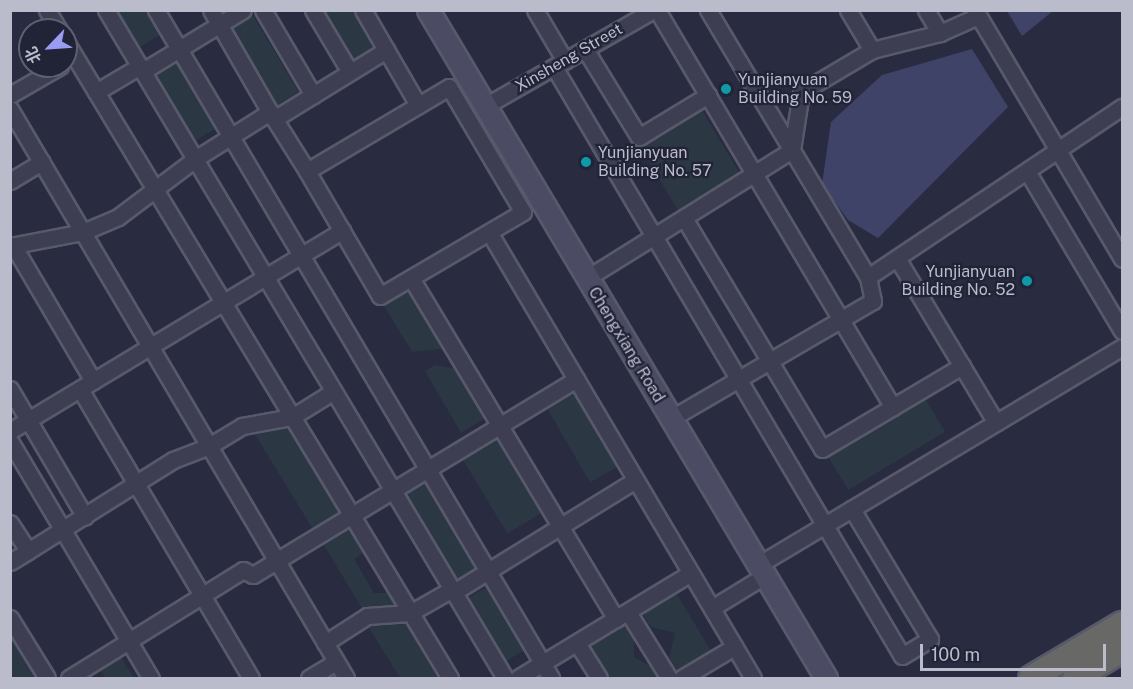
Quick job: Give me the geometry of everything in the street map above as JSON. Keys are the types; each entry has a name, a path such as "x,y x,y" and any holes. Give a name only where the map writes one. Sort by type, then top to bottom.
{"highway":[{"path":"1035,678 1122,624"},
{"path":"1075,678 1122,650"}],"main road":[{"name":"Chengxiang Road","path":"428,10 458,82 485,106 532,207 587,278 826,678"}],"street":[{"path":"106,10 505,678"},
{"path":"156,10 303,255 551,678"},
{"path":"211,10 380,296 532,207 458,82 307,171"},
{"path":"96,92 180,49 243,10"},
{"path":"263,10 313,95"},
{"path":"313,10 350,72"},
{"path":"363,10 418,105"},
{"path":"535,10 559,64 654,236 902,656 930,639 852,509"},
{"path":"655,10 893,407"},
{"name":"Xinsheng Street","path":"485,106 585,49 634,15 655,10"},
{"path":"670,419 873,301 868,277 708,10"},
{"path":"848,10 872,50"},
{"path":"926,10 940,33"},
{"path":"587,278 792,150 801,92 872,50 940,33 977,13 1122,259"},
{"path":"585,49 639,137 708,95"},
{"path":"252,678 136,484 87,385 12,246 83,232 118,217 195,159 231,136 313,95 386,50"},
{"path":"78,69 96,92 450,678"},
{"path":"10,95 39,78"},
{"path":"868,277 1122,107"},
{"path":"10,109 346,678"},
{"path":"10,181 42,162"},
{"path":"1027,171 1122,331"},
{"path":"684,218 822,449 962,366"},
{"path":"10,431 342,231"},
{"path":"489,232 753,678"},
{"path":"897,258 996,423"},
{"path":"411,278 560,526 669,678"},
{"path":"712,609 825,525 1122,347"},
{"path":"69,678 243,570 253,575 277,561 576,379"},
{"path":"10,389 85,517"},
{"path":"10,562 63,531 173,460 209,446 242,426 292,417 334,391"},
{"path":"10,441 151,678"},
{"path":"325,643 367,616 410,613 453,591 635,480"},
{"path":"10,523 28,551"},
{"path":"518,678 691,573"},
{"path":"10,618 47,678"},
{"path":"577,642 599,678"},
{"path":"682,678 734,646"},
{"path":"309,678 336,662"}],"shaded area":[{"path":"113,11 150,11 164,33 136,49"},
{"path":"320,11 353,11 374,47 350,62"},
{"path":"252,14 299,92 275,106 228,28"},
{"path":"178,59 219,127 191,143 151,75"},
{"path":"700,107 740,174 678,211 638,144"},
{"path":"411,287 448,348 412,352 383,304"},
{"path":"435,365 459,369 487,417 461,433 425,371"},
{"path":"577,392 620,466 590,483 548,409"},
{"path":"923,395 945,432 848,490 826,453"},
{"path":"293,426 345,512 314,531 253,431"},
{"path":"496,439 541,514 507,534 463,459"},
{"path":"422,478 477,569 454,582 400,491"},
{"path":"349,522 366,551 354,559 374,593 390,593 399,607 363,610 320,539"},
{"path":"490,585 527,649 502,664 465,600"},
{"path":"677,594 711,651 677,671 669,658 675,633 651,627 643,614"},
{"path":"410,621 445,678 400,678 368,626"},
{"path":"624,623 634,640 634,657 652,667 659,678 608,678 588,645"},
{"path":"11,633 38,678 11,678"},
{"path":"119,654 134,678 105,678 98,667"}],"water":[{"path":"1007,11 1053,11 1022,36"},
{"path":"972,49 1008,107 878,238 848,220 822,184 831,122 882,75"}],"place":[{"name":"Yunjianyuan Building No. 59","path":"726,89"},
{"name":"Yunjianyuan Building No. 57","path":"586,162"},
{"name":"Yunjianyuan Building No. 52","path":"1027,281"}]}
